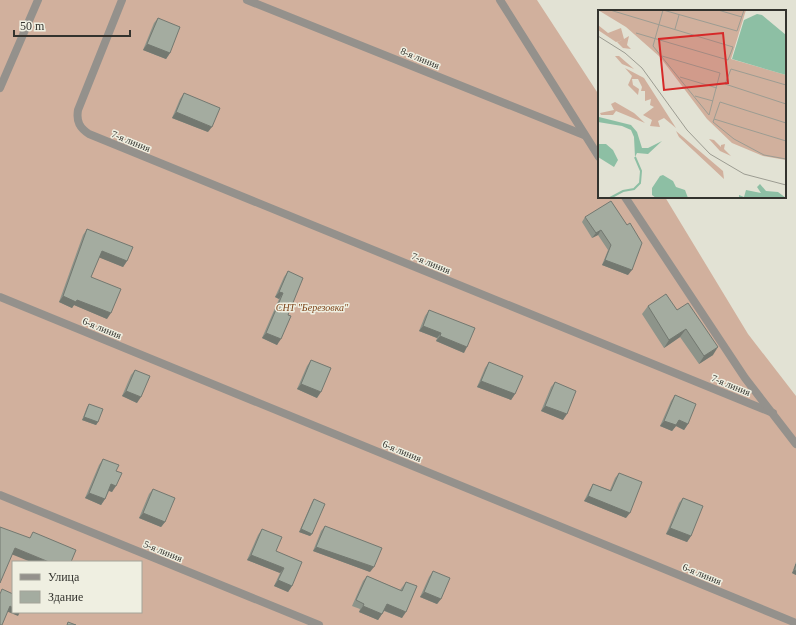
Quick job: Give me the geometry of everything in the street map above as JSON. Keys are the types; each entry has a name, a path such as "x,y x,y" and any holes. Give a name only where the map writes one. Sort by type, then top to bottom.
{"street":[{"path":"0,88 38,0"},
{"name":"7-я линия","path":"122,0 78,110 78,122 82,129 89,134 773,413"},
{"name":"8-я линия","path":"248,0 584,135"},
{"path":"500,0 598,156"},
{"path":"626,198 717,337 796,444"},
{"name":"6-я линия","path":"0,297 796,623"},
{"name":"5-я линия","path":"0,495 319,625"}],"green space":[{"name":"СНТ \"Березовка\"","path":"0,0 537,0 598,93 598,198 666,198 748,334 796,396 796,625 0,625"}],"building":[{"path":"158,18 180,27 170,53 147,44"},
{"path":"184,93 220,108 212,127 176,112"},
{"path":"611,201 627,225 630,223 642,243 632,270 605,260 611,245 601,230 596,233 585,217"},
{"path":"87,229 133,247 127,261 102,251 91,277 121,289 111,313 77,300 76,302 63,296"},
{"path":"288,271 303,278 288,315 291,316 281,339 266,333 283,293 279,292"},
{"path":"666,294 677,310 688,303 718,347 704,356 686,329 669,340 648,306"},
{"path":"429,310 475,328 467,347 440,336 441,333 423,326"},
{"path":"311,360 331,368 321,392 301,384"},
{"path":"489,362 523,376 515,394 481,381"},
{"path":"135,370 150,376 141,397 126,391"},
{"path":"555,382 576,391 567,414 545,406"},
{"path":"675,395 696,404 688,424 679,420 676,425 664,421"},
{"path":"89,404 103,409 98,422 84,417"},
{"path":"103,459 119,465 116,471 122,473 116,486 111,484 105,499 89,493"},
{"path":"619,473 642,482 630,513 588,496 593,484 611,491"},
{"path":"153,489 175,498 165,522 143,513"},
{"path":"683,498 703,506 691,536 670,528"},
{"path":"314,499 325,504 312,534 301,529"},
{"path":"325,526 382,548 374,567 316,547"},
{"path":"0,527 30,538 33,532 76,550 71,561 47,561 15,548 0,583"},
{"path":"262,529 282,537 276,551 302,562 292,586 278,580 284,568 251,555"},
{"path":"433,571 450,578 441,599 424,592"},
{"path":"367,576 402,591 406,582 417,586 406,612 387,604 382,614 363,606 364,604 356,600"},
{"path":"2,589 12,594 12,607 10,606 2,625 0,625 0,594"},
{"path":"68,622 76,625 67,625"}]}
